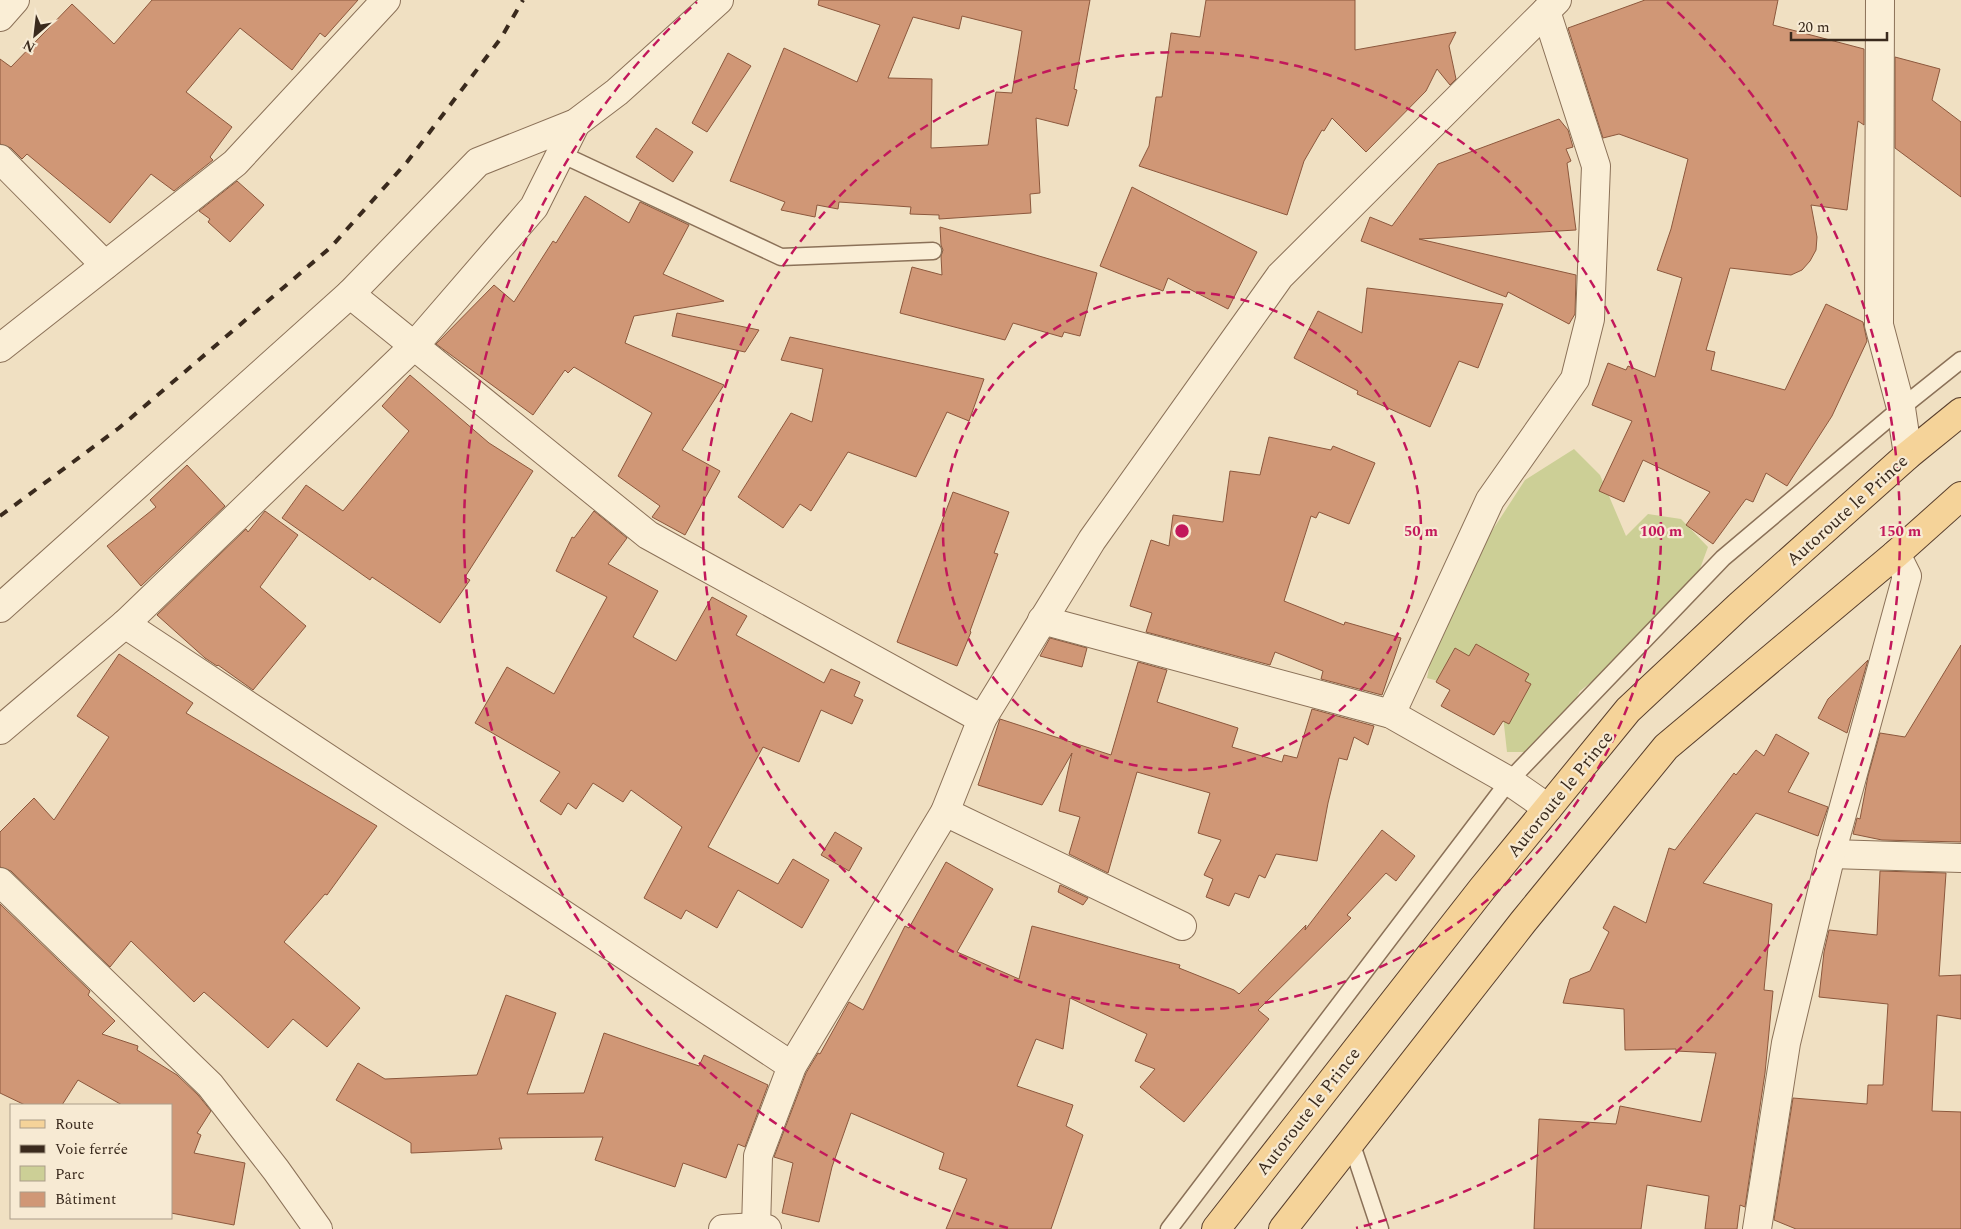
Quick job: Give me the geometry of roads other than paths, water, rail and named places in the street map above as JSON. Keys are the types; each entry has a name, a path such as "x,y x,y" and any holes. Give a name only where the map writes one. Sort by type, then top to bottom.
{"main road":[{"name":"Autoroute le Prince","path":"1216,1229 1482,889 1628,710 1732,613 1908,455 1961,412"},
{"path":"1283,1229 1523,922 1666,747 1896,554 1961,496"}],"street":[{"path":"0,17 15,0"},
{"path":"0,348 235,163 386,0"},
{"path":"0,608 350,294 478,162 576,123 617,92 719,0"},
{"path":"1880,0 1879,325 1901,408 1908,455"},
{"path":"723,1229 760,1228 758,1156 792,1066 944,812 982,718 1092,540 1280,276 1552,6 1596,166 1590,319 1575,379 1490,500 1392,714"},
{"path":"0,730 125,624 414,346 534,207 576,123"},
{"path":"0,159 106,265"},
{"path":"350,294 648,535 982,718"},
{"path":"1757,1229 1786,1043 1831,854 1907,576 1896,554"},
{"path":"1042,620 1392,714 1509,781 1548,808"},
{"path":"125,624 792,1066"},
{"path":"944,812 1182,926"},
{"path":"1831,854 1961,858"},
{"path":"0,882 210,1085 276,1170 318,1229"}],"lane":[{"path":"560,154 780,257 933,251"},
{"path":"1169,1229 1509,781 1722,558 1961,360"},
{"path":"1351,1142 1380,1229"}],"railway":[{"path":"0,516 119,428 331,247 407,162 501,38 523,0"}]}
